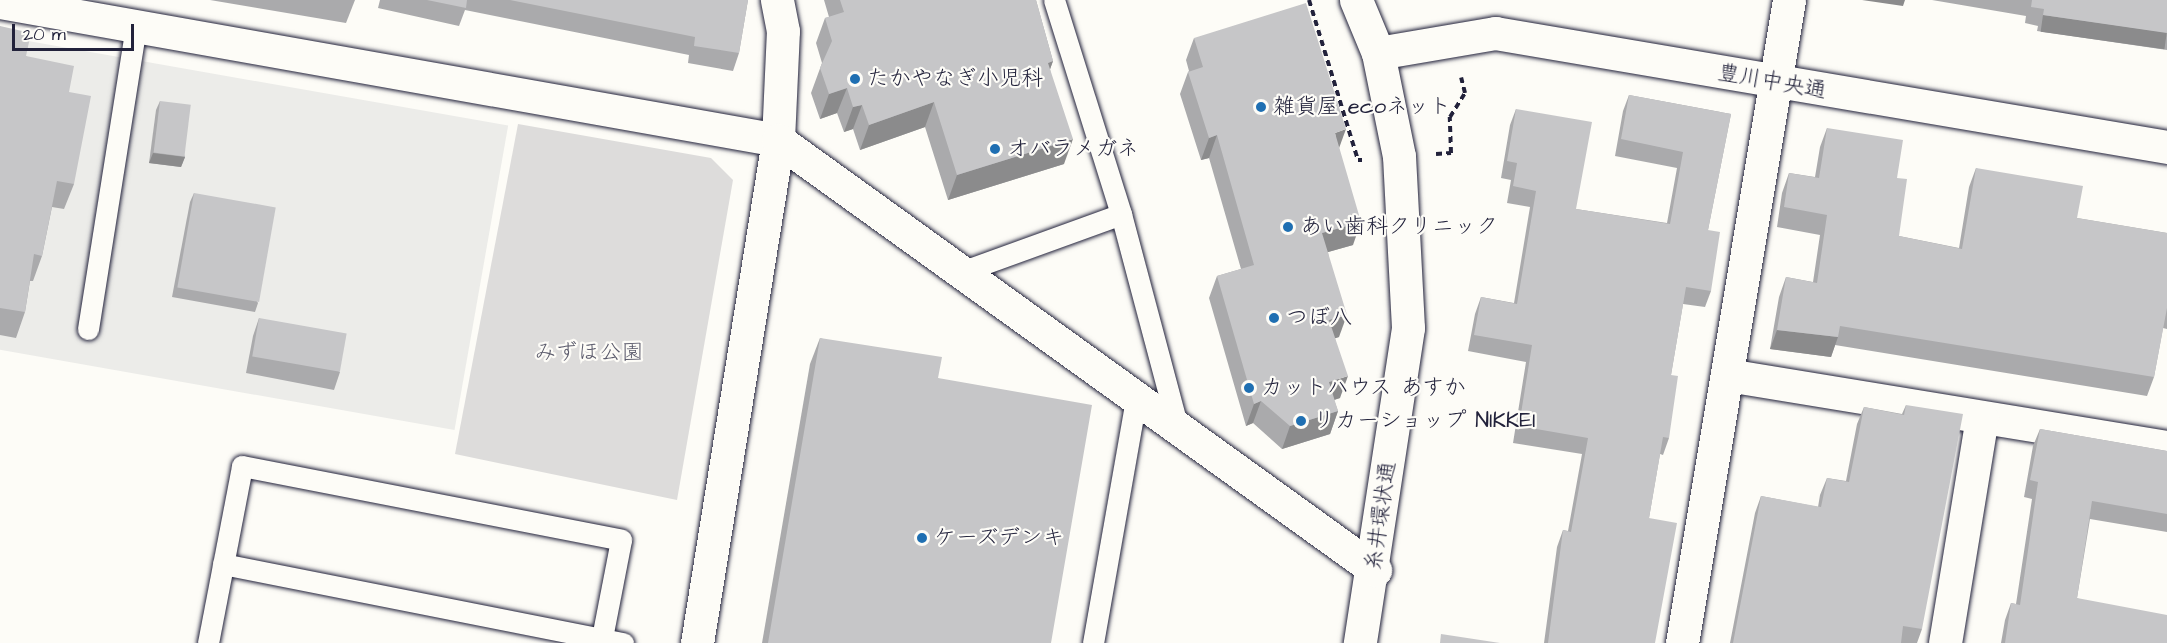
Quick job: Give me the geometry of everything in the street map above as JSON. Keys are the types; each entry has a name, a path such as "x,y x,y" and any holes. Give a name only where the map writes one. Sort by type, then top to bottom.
{"street":[{"path":"697,643 778,140 783,32 777,0"},
{"name":"糸井環状通","path":"1356,0 1378,53 1399,156 1408,328 1375,570 1360,643"},
{"path":"1682,643 1789,0"},
{"path":"0,2 104,10 136,27 778,140 1375,570"},
{"name":"豊川中央通","path":"1378,53 1495,33 1776,83 2167,147"},
{"path":"1727,375 2167,447"},
{"path":"1945,643 1982,418"}],"lane":[{"path":"1054,0 1121,214 1178,428"},
{"path":"88,329 136,27"},
{"path":"961,272 1121,214"},
{"path":"1093,643 1136,399"},
{"path":"208,643 242,466 621,540 602,641"},
{"path":"223,564 602,641 623,643"}],"shaded area":[{"path":"0,36 508,126 455,430 0,350"}],"green space":[{"name":"みずほ公園","path":"518,124 711,158 733,180 677,500 455,454"}],"building":[{"path":"427,0 467,0 466,8"},
{"path":"510,0 748,0 739,53 694,46 695,37"},
{"path":"840,0 1036,0 1053,61 1048,63 1073,139 957,175 934,102 869,125 862,105 853,107 847,88 829,94 820,68 832,41 825,18 844,12"},
{"path":"2032,0 2167,0 2167,33 2043,15 2044,9 2031,7"},
{"path":"1306,3 1346,129 1335,133 1361,222 1322,233 1347,315 1329,320 1348,376 1329,382 1338,411 1290,426 1261,401 1254,404 1217,276 1254,265 1217,135 1209,138 1188,72 1203,67 1194,38"},
{"path":"0,26 31,33 26,56 74,66 69,92 91,96 74,184 57,181 42,256 34,254 25,312 0,308"},
{"path":"1629,95 1731,114 1708,230 1720,232 1711,291 1686,287 1671,375 1678,376 1669,438 1663,437 1649,518 1677,523 1655,643 1548,643 1563,530 1571,532 1588,438 1519,426 1532,345 1474,335 1481,297 1517,304 1536,191 1513,186 1517,163 1507,161 1516,109 1592,122 1576,209 1670,224 1683,152 1621,139"},
{"path":"160,101 191,105 184,156 154,153"},
{"path":"1827,128 1903,140 1897,178 1907,179 1899,236 1962,249 1976,168 2083,186 2077,218 2167,233 2167,308 2154,377 1840,326 1838,337 1777,330 1786,277 1817,283 1827,215 1784,207 1789,173 1819,178"},
{"path":"194,193 276,207 259,302 177,288"},
{"path":"259,318 347,333 340,372 252,356"},
{"name":"ケーズデンキ","path":"820,338 942,357 938,378 1092,405 1051,643 768,643"},
{"path":"1906,405 1963,414 1922,629 1903,626 1901,643 1733,643 1761,496 1821,507 1827,478 1849,482 1864,407 1904,415"},
{"path":"2040,429 2167,451 2167,514 2092,501 2077,598 2167,615 2167,643 2005,643 2011,603 2020,605 2038,482 2030,480"},
{"path":"1441,634 1500,643 1440,643"}],"place":[{"name":"たかやなぎ小児科","path":"855,79"},
{"name":"雑貨屋 ecoネット","path":"1261,107"},
{"name":"オバラメガネ","path":"995,149"},
{"name":"あい歯科クリニック","path":"1288,227"},
{"name":"つぼ八","path":"1274,318"},
{"name":"カットハウス あすか","path":"1249,388"},
{"name":"リカーショップ NIKKEI","path":"1301,421"},
{"name":"ケーズデンキ","path":"922,538"}]}
